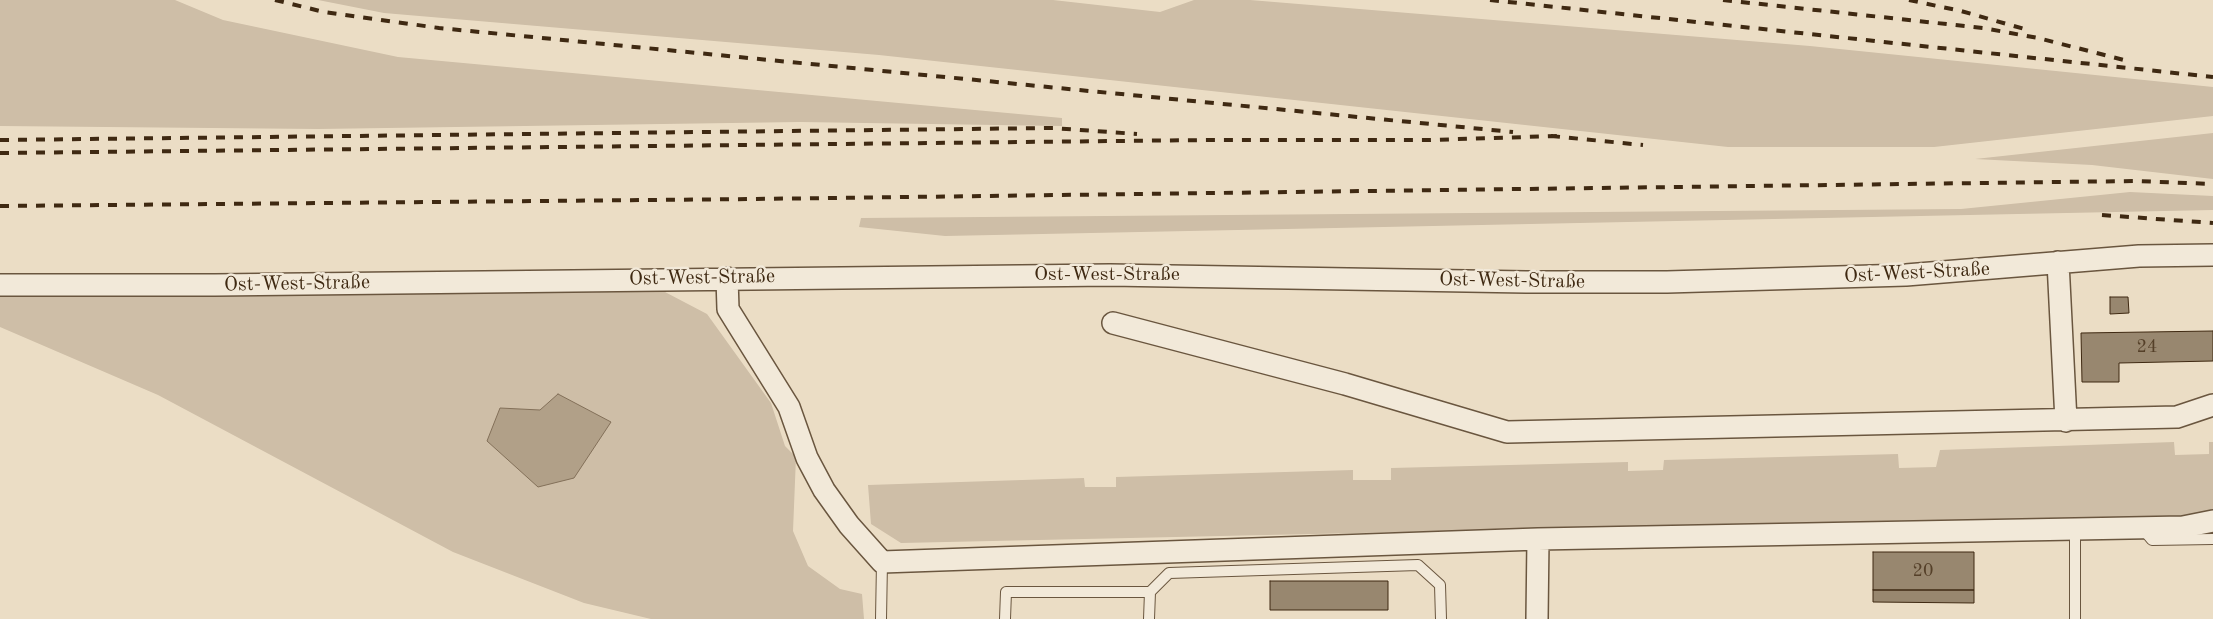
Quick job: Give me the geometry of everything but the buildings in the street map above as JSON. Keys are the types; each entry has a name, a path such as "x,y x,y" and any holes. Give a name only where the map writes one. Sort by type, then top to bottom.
{"street":[{"name":"Ost-West-Straße","path":"0,285 215,285 1110,275 1526,282 1667,282 1926,274 2139,256 2213,255"},
{"path":"2058,262 2066,421"},
{"path":"727,278 728,309 789,407 807,458 824,490 849,525 882,562 1538,539 2183,527 2213,521"},
{"path":"1113,323 1345,384 1507,432 2177,418 2213,405"},
{"path":"1537,619 1538,539"}],"lane":[{"path":"2141,528 2152,540 2213,539"},
{"path":"2075,529 2075,619"},
{"path":"881,619 882,562"},
{"path":"1149,619 1150,592 1169,573 1418,565 1440,584 1441,619"},
{"path":"1005,619 1006,592 1150,592"}],"shaded area":[{"path":"0,0 175,0 223,20 398,57 1062,118 1062,126 800,122 318,129 0,126"},
{"path":"318,0 1053,0 1160,12 1194,0 1250,0 1810,46 2213,87 2213,116 1934,147 1728,147 879,55 384,13"},
{"path":"2213,133 2213,179 2092,165 1975,159"},
{"path":"2130,192 2213,196 2213,210 945,236 859,227 861,218 1961,209"},
{"path":"665,292 707,314 771,403 785,446 796,457 793,531 808,566 840,589 862,594 864,619 651,619 584,603 453,552 158,395 0,327 0,293"},
{"path":"558,394 611,422 574,478 538,487 487,441 500,408 540,410"},
{"path":"2174,442 2175,455 2209,454 2209,442 2213,442 2213,511 2185,520 1816,523 901,543 871,524 868,485 1084,478 1085,487 1116,487 1116,477 1353,470 1353,480 1391,480 1391,468 1628,462 1628,471 1663,470 1664,460 1898,454 1899,468 1936,467 1940,450"}],"railway":[{"path":"275,0 324,12 439,28 1513,132"},
{"path":"1490,0 2213,77"},
{"path":"1723,0 1983,28 2038,38 2128,61"},
{"path":"1909,0 1961,11 2028,30"},
{"path":"0,140 1053,128 1137,134"},
{"path":"1551,136 1643,145"},
{"path":"0,153 1209,140 1430,140 1557,136"},
{"path":"0,206 754,199 2135,181 2213,184"},
{"path":"2102,215 2213,223"}]}
